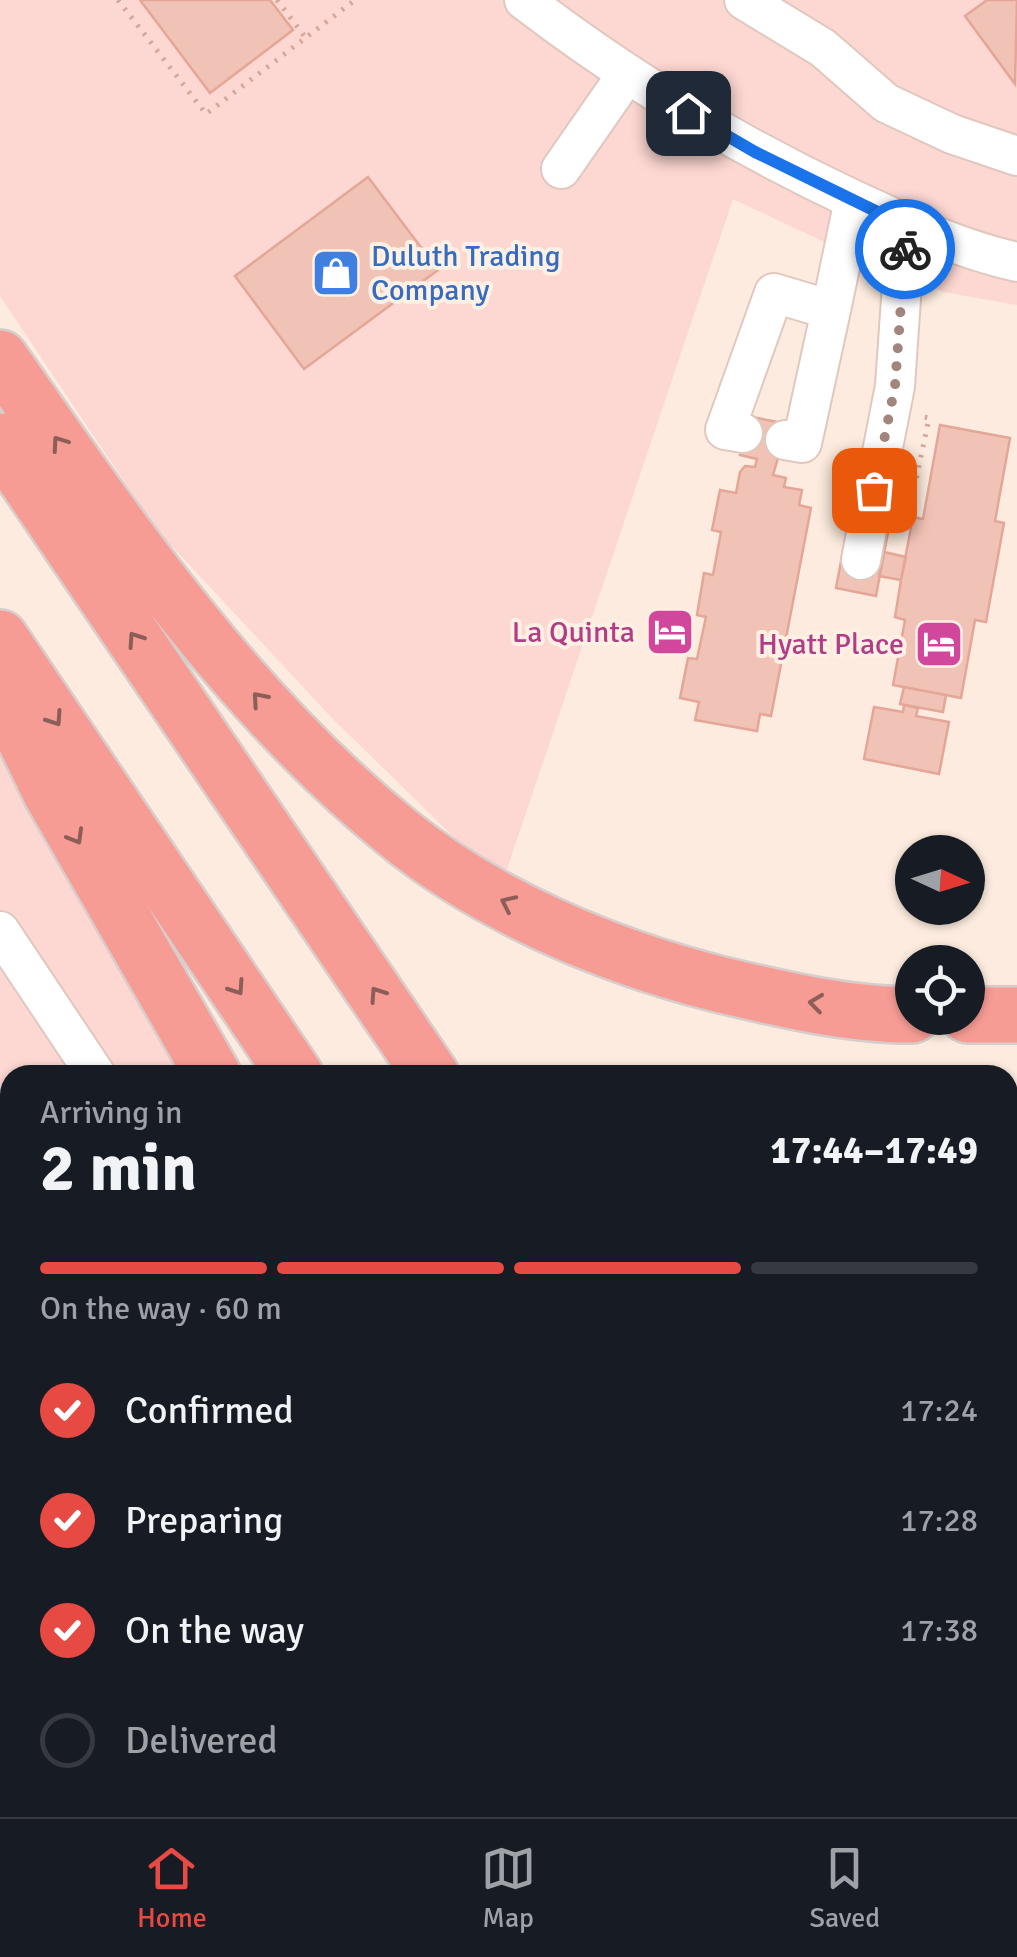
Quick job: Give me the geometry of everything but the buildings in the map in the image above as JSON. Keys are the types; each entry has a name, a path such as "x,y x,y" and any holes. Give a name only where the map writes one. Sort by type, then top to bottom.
{"highway":[{"path":"0,358 184,614 292,737 400,834 497,899 652,967 774,998 895,1012"},
{"path":"0,441 425,1065"},
{"path":"0,638 288,1065"},
{"path":"0,688 51,793 207,1065"},
{"path":"985,1014 1017,1014"}],"street":[{"path":"524,0 627,74 755,152 906,226 1017,262"},
{"path":"744,0 823,48 886,103 952,134 1017,156"},
{"path":"561,169 627,74"},
{"path":"784,440 802,443 854,200"},
{"path":"861,560 895,386 906,226"},
{"path":"744,433 725,430 774,293 830,310"},
{"path":"0,931 89,1065"}],"path":[{"path":"118,0 206,114 355,0"},
{"path":"277,0 305,38"}],"shaded area":[{"path":"0,0 1017,0 1017,305 944,292 867,262 733,199 506,872 462,845 331,717 156,529 0,296"},
{"path":"0,688 207,1065 0,1065"}],"way so far":[{"path":"874,490 895,386 905,249"}],"place":[{"name":"Duluth Trading Company","path":"336,273"},
{"name":"La Quinta","path":"670,632"},
{"name":"Hyatt Place","path":"939,644"}],"route":[{"path":"688,113 755,152 906,226 905,249"}]}
